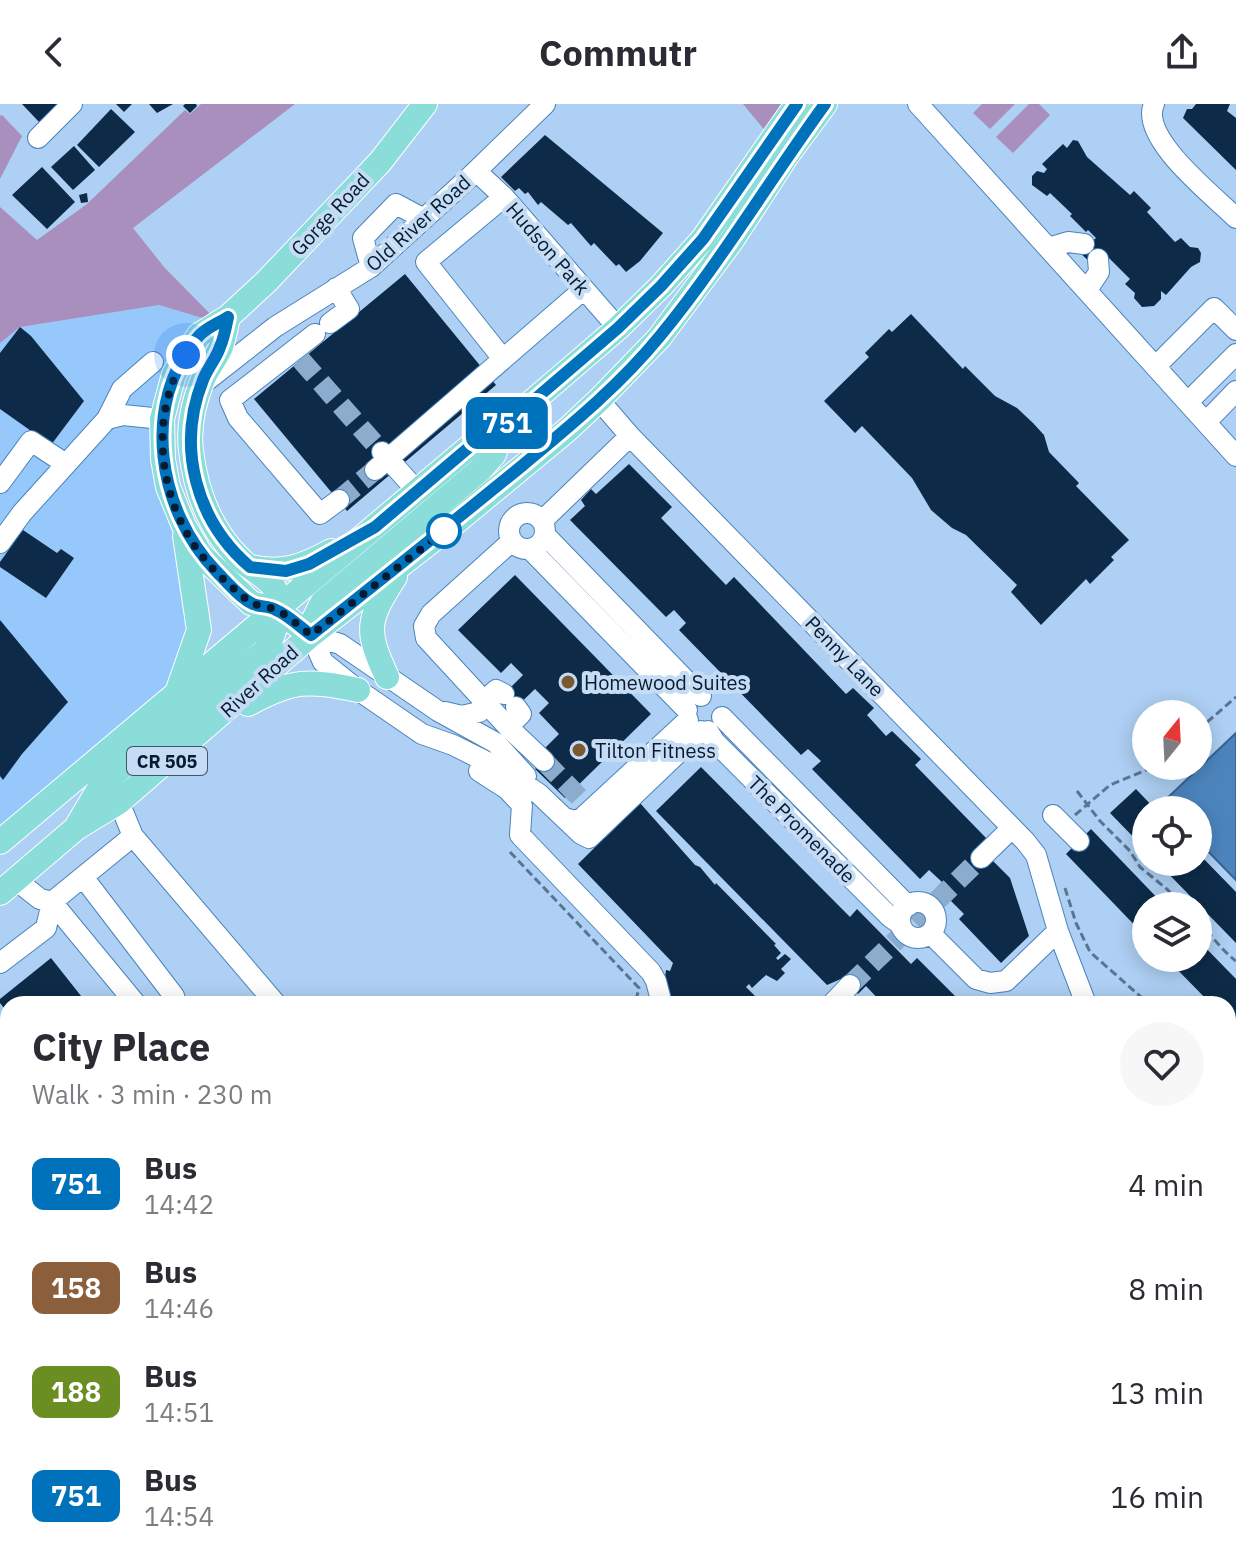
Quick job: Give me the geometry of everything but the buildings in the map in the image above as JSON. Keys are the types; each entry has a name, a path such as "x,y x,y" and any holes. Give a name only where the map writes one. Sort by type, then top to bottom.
{"main road":[{"name":"Gorge Road","path":"311,635 276,610 251,603 201,555 184,526 168,487 163,459 162,419 174,374 199,335 228,317 266,282 380,162 425,104"},
{"name":"River Road","path":"0,842 473,444 505,425 618,328 703,239 797,104"},
{"name":"River Road","path":"8,887 75,829 119,802 311,635 567,430 599,400 659,338 732,240 825,104"},
{"path":"75,829 99,789 128,761 265,651 272,640 276,589 221,538 206,512 196,485 190,447 190,426 201,384 220,348 228,317"},
{"path":"311,635 312,623 322,603 480,470 494,454 505,425"},
{"path":"178,691 199,630 184,526"},
{"path":"250,567 286,571 309,564 375,527"},
{"path":"387,677 374,649 371,630 375,610 406,561"},
{"path":"207,727 273,691 295,683 358,690"}],"street":[{"path":"38,138 72,104"},
{"name":"Old River Road","path":"201,384 275,327 371,267 545,104"},
{"path":"918,104 1236,456"},
{"path":"1154,104 1150,113 1155,133 1168,151 1236,218"},
{"name":"Hudson Park","path":"474,173 504,197 618,328"},
{"path":"503,359 426,262 504,197"},
{"path":"371,267 363,238 396,204 424,219"},
{"path":"1048,248 1068,242 1091,251 1099,272 1087,290"},
{"path":"336,288 349,309 323,328 296,355 230,400 238,418 320,514 339,500"},
{"path":"417,491 382,460 584,289"},
{"path":"1156,366 1214,308 1236,330"},
{"path":"275,327 296,355"},
{"path":"1188,402 1236,354"},
{"path":"0,543 22,513 107,419 122,389 153,362"},
{"path":"1206,422 1236,391"},
{"name":"Penny Lane","path":"599,400 630,436 1036,855 1058,931 1083,996"},
{"path":"107,419 123,415 162,419"},
{"path":"544,761 508,727 426,638 424,626 431,614 532,537 630,436"},
{"path":"0,483 31,441 66,464"},
{"name":"The Promenade","path":"532,537 701,717 904,915"},
{"path":"311,635 340,644 438,711 496,743 530,779 539,794"},
{"path":"311,635 323,662 452,756 493,778 522,805 520,835 651,972 660,996"},
{"path":"438,711 462,716 479,712 484,701 496,690 510,700 521,714 508,727"},
{"path":"422,734 438,711"},
{"path":"422,734 453,745 509,773 539,794 589,838 701,717"},
{"path":"119,802 133,836 269,996"},
{"path":"1058,820 1079,841"},
{"path":"981,858 1012,828"},
{"path":"0,963 46,928 52,902 133,836"},
{"path":"83,877 174,996"},
{"path":"8,887 52,902 129,996"},
{"path":"919,902 934,912 936,923 930,933 921,938 910,936 904,915 919,902"},
{"path":"930,933 976,979 990,983 1006,981 1058,931"},
{"path":"840,996 850,985"}],"path":[{"path":"1212,718 1236,697"},
{"path":"1058,820 1088,804 1110,785 1132,776"},
{"path":"1077,791 1100,821 1130,851 1140,867 1170,892"},
{"path":"1062,879 1076,923 1090,952 1140,996"},
{"path":"1212,935 1222,951 1236,961"}],"shaded area":[{"path":"201,104 295,104 133,228 164,267 219,323 159,305 20,327 0,343 0,207 37,240 87,204 185,110 190,114"},
{"path":"743,104 786,104 766,132"},
{"path":"982,104 1015,104 990,129 973,113"},
{"path":"1029,104 1039,104 1050,115 1013,153 996,137"},
{"path":"0,116 22,136 0,179"},
{"path":"159,305 219,323 199,335 162,420 199,630 178,691 0,838 0,343 20,327"},
{"path":"1236,733 1236,880 1212,855 1212,796 1169,796 1186,780 1212,780 1212,756"}],"tunnel":[{"path":"301,360 382,452"},
{"path":"339,500 375,470"},
{"path":"544,761 612,831"},
{"path":"850,985 981,858"}],"bus line":[{"name":"751","path":"797,104 703,239 618,328 505,425 473,444 375,527 309,564 286,571 250,567 221,538 206,512 196,485 190,426 203,380 220,348 228,317 199,335 174,374 162,419 163,459 168,487 184,526 201,555 251,603 276,610 311,635 457,521 599,400 659,338 732,240 825,104"}],"place":[{"name":"Homewood Suites","path":"568,682"},
{"name":"Tilton Fitness","path":"579,750"}],"route":[{"path":"186,355 174,374 162,419 163,459 168,487 184,526 201,555 251,603 276,610 311,635 444,531"}]}
